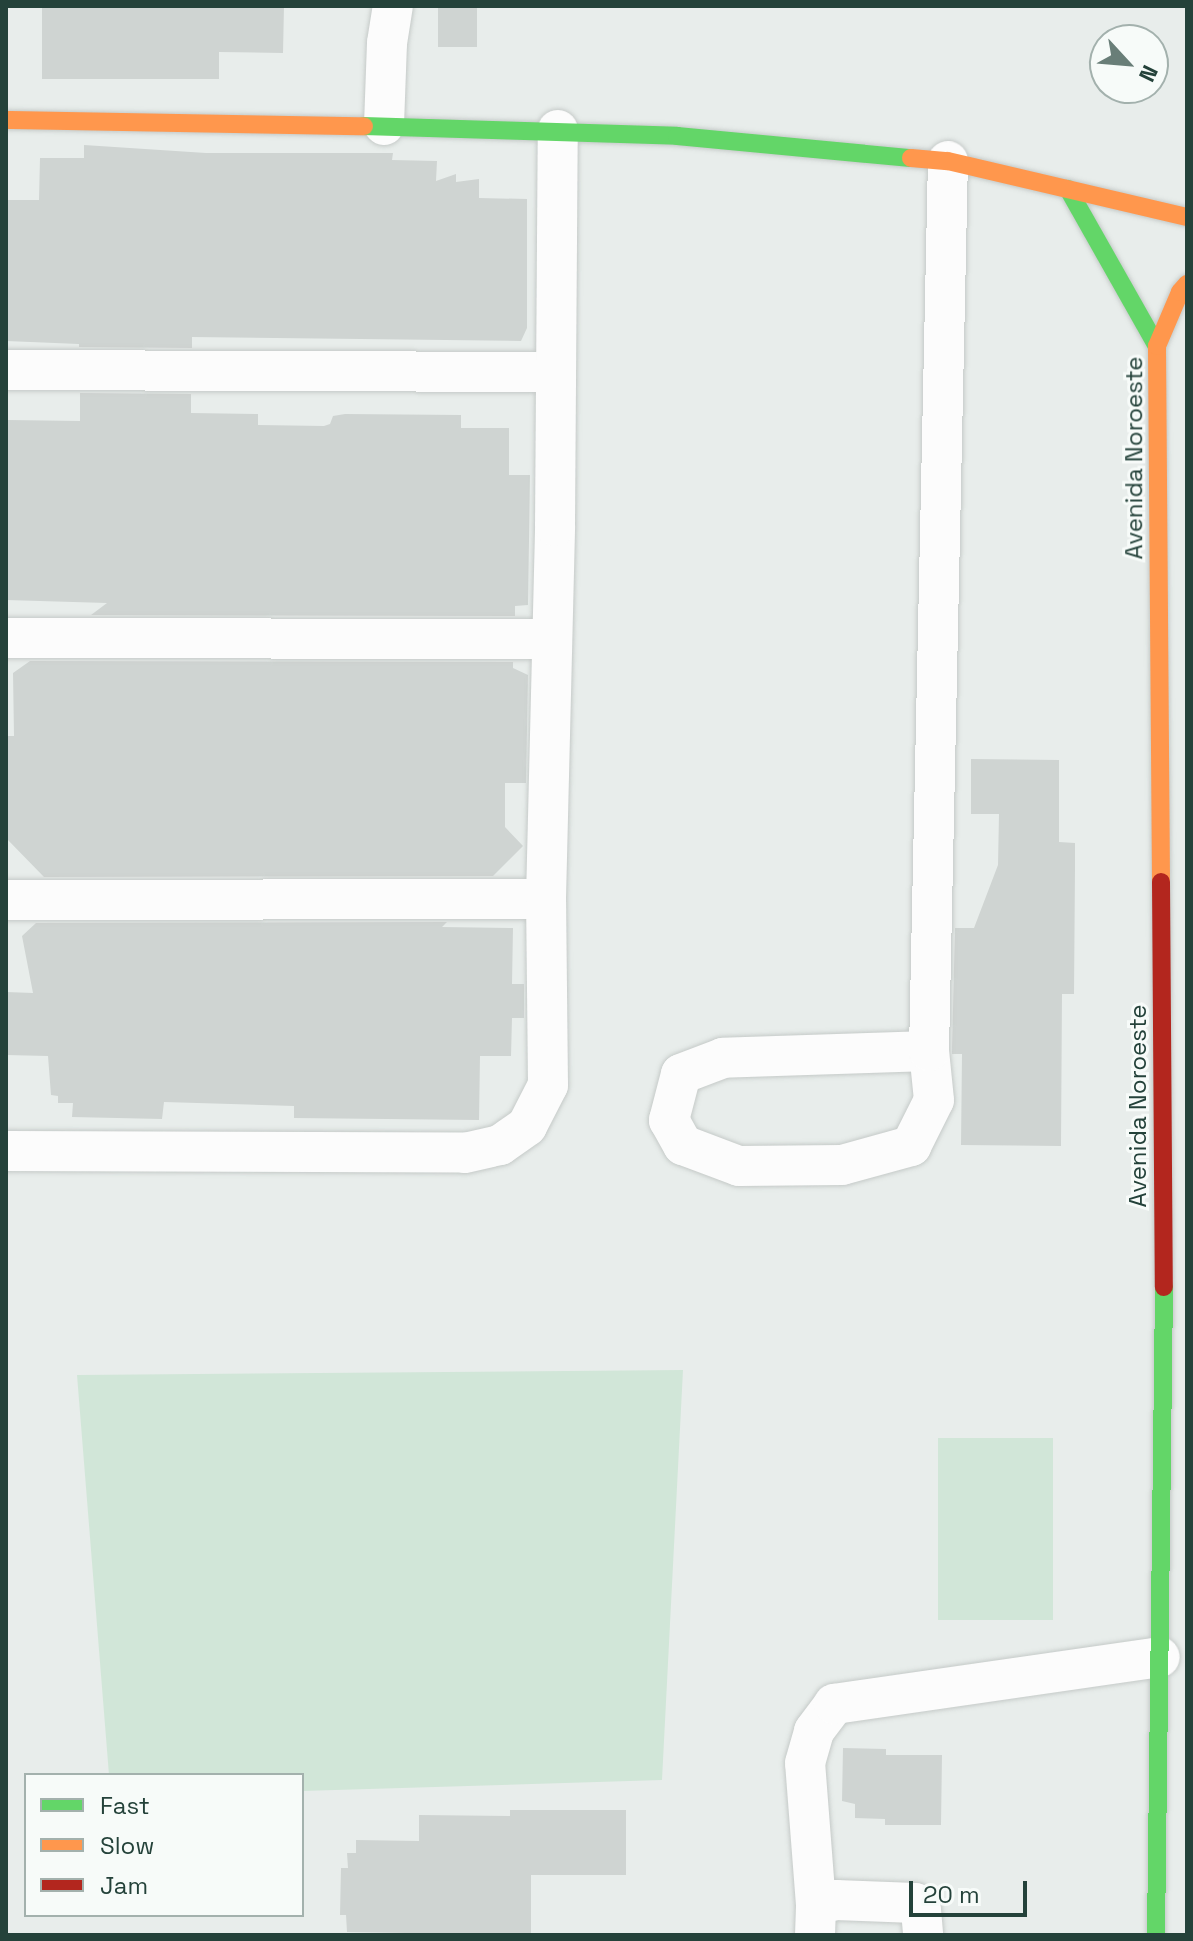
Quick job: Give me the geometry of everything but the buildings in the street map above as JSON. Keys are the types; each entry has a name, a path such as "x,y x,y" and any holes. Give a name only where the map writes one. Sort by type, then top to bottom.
{"street":[{"path":"384,125 387,43 393,6"},
{"path":"6,120 384,125 677,136 948,161 1187,217"},
{"path":"6,1151 465,1153 500,1145 527,1126 548,1085 546,899 558,130"},
{"path":"929,1051 723,1058 681,1074 669,1120 683,1145 739,1166 842,1165 911,1146 934,1100 929,1051 948,161"},
{"path":"1068,189 1157,346"},
{"name":"Avenida Noroeste","path":"1156,1935 1165,1407 1157,346 1180,292 1187,284"},
{"path":"6,370 556,372"},
{"path":"6,638 551,639"},
{"path":"6,900 546,899"},
{"path":"1165,1407 1178,1439"},
{"path":"815,1920 805,1763 814,1731 834,1704 1160,1657"},
{"path":"1157,1790 1180,1763"},
{"path":"815,1920 836,1900 915,1903 921,1910 923,1935"}],"green space":[{"path":"683,1370 662,1780 304,1791 304,1773 109,1773 77,1375"},
{"path":"938,1438 1053,1438 1053,1620 938,1620"}],"traffic: fast":[{"path":"364,126 677,136 911,158"},
{"path":"1068,189 1157,346"},
{"path":"1156,1935 1164,1287"}],"traffic: slow":[{"path":"6,120 364,126"},
{"path":"911,158 948,161 1187,217"},
{"path":"1161,882 1157,346 1180,292 1187,284"}],"traffic: jam":[{"path":"1161,882 1164,1287"}]}
